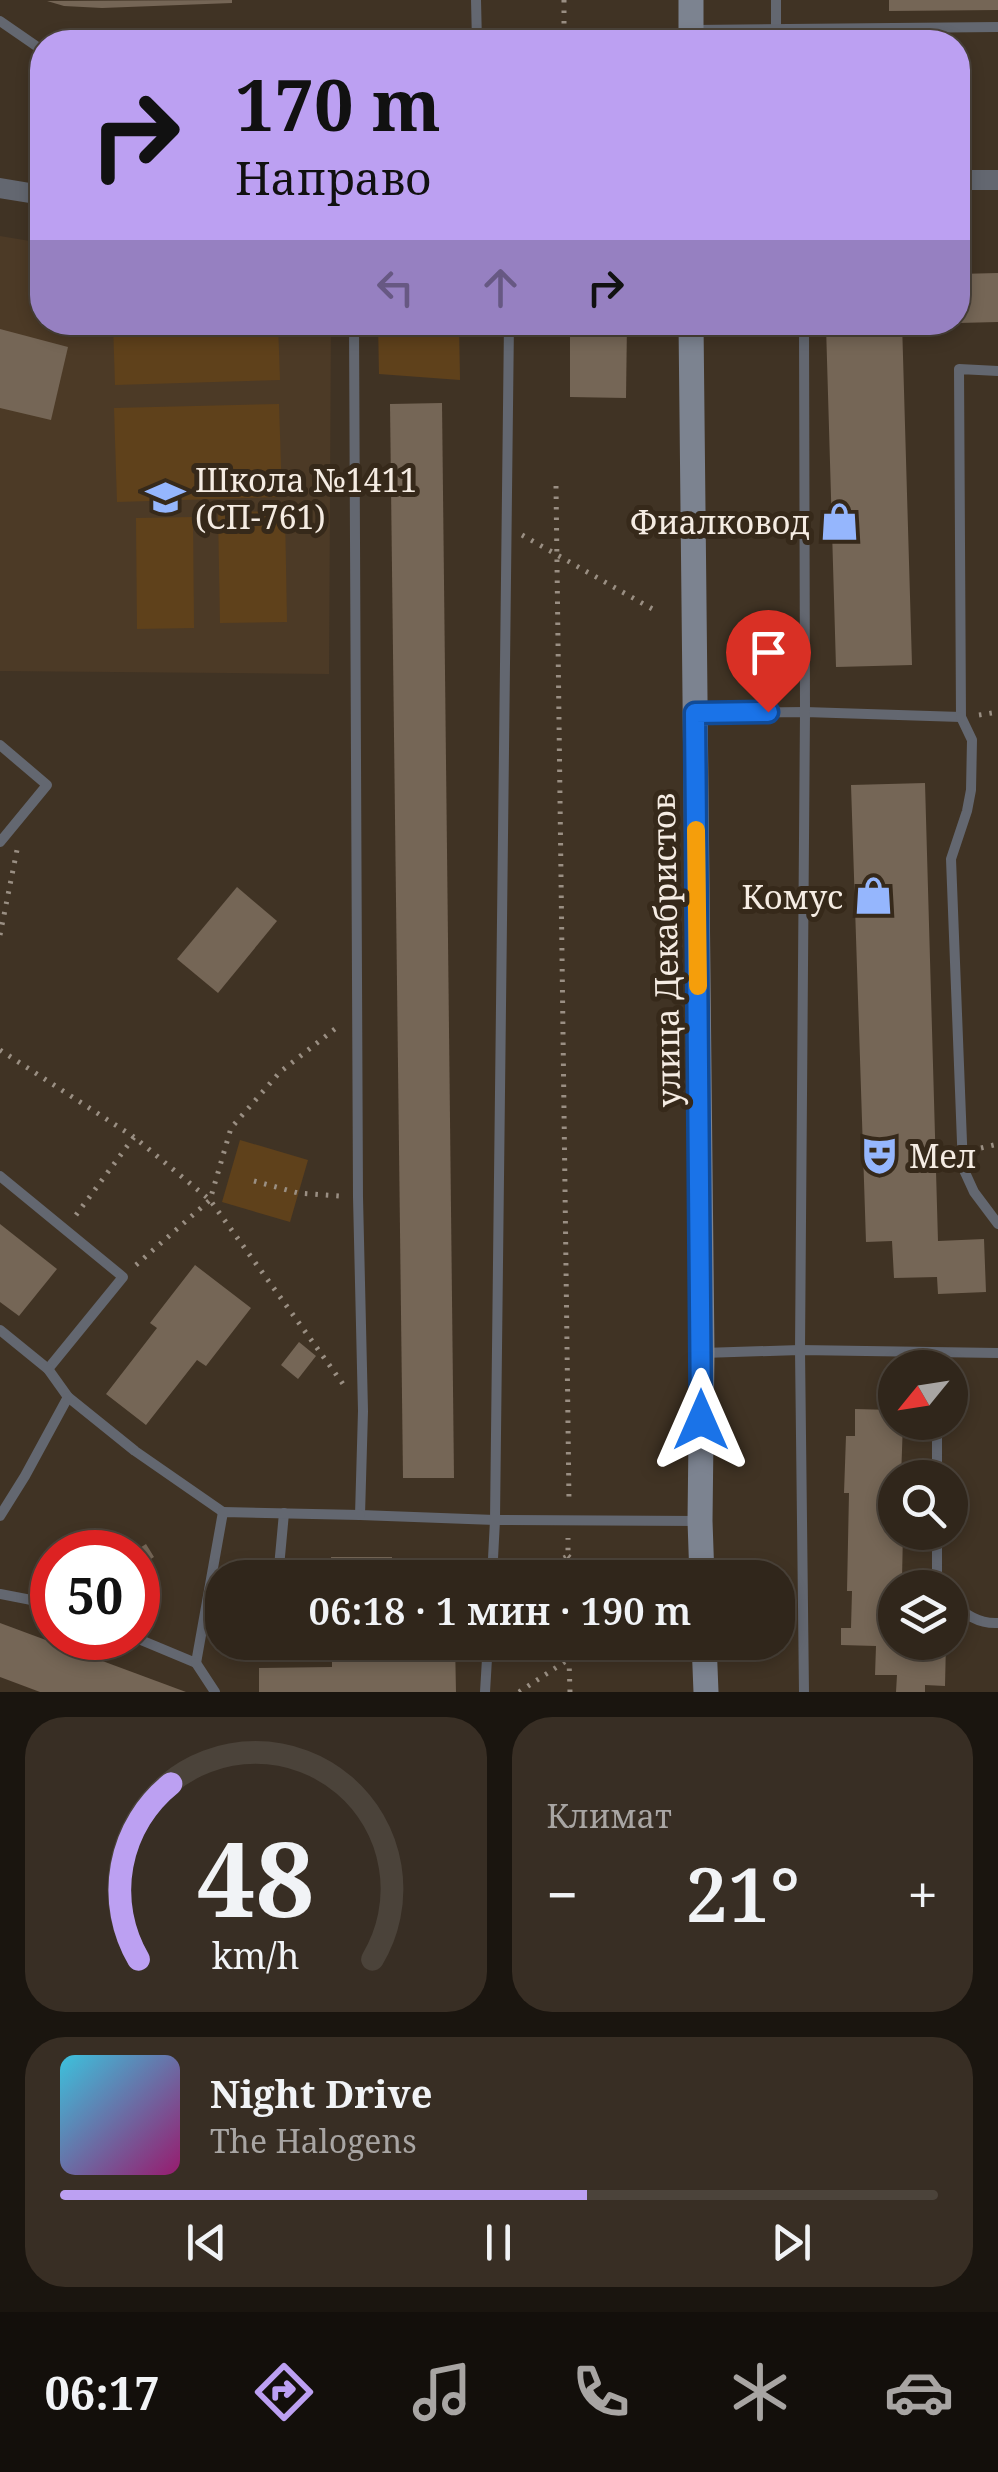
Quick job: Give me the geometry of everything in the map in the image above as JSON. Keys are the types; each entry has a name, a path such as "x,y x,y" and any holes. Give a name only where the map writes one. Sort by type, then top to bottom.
{"main road":[{"path":"690,0 691,30"},
{"name":"улица Декабристов","path":"690,335 701,1560"},
{"path":"705,1660 706,1692"}],"street":[{"path":"970,180 998,180"},
{"path":"0,188 30,193"}],"lane":[{"path":"476,0 477,30"},
{"path":"776,0 776,29"},
{"path":"0,21 30,42"},
{"path":"764,30 998,27"},
{"path":"354,335 360,1514"},
{"path":"493,1560 509,335"},
{"path":"804,335 800,1350 804,1692"},
{"path":"998,371 959,370 961,717 972,740 969,800 951,859 963,1168 974,1192 998,1224"},
{"path":"695,713 961,717"},
{"path":"0,745 47,785 0,842"},
{"path":"0,1176 123,1277 48,1369"},
{"path":"0,1330 48,1369 68,1397 135,1451 223,1512 700,1521"},
{"path":"702,1353 878,1351"},
{"path":"968,1353 998,1353"},
{"path":"0,1516 68,1397"},
{"path":"196,1664 223,1512"},
{"path":"280,1560 284,1513"},
{"path":"0,1594 30,1600"},
{"path":"968,1616 984,1624 998,1623"},
{"path":"160,1648 196,1664 216,1692"},
{"path":"485,1692 487,1660"}],"path":[{"path":"564,0 564,30"},
{"path":"556,486 568,1556"},
{"path":"507,526 656,611"},
{"path":"0,935 24,812"},
{"path":"123,1277 210,1200 230,1128 280,1072 358,1011"},
{"path":"0,1050 134,1137 210,1200 362,1411"},
{"path":"65,1230 134,1137"},
{"path":"254,1181 298,1194 358,1197"},
{"path":"568,1556 573,1560"},
{"path":"562,1560 568,1556"},
{"path":"519,1692 567,1660"},
{"path":"569,1660 570,1692"}],"shaded area":[{"name":"Школа №1411 (СП-761)","path":"0,236 30,241 30,335 331,335 329,674 0,671"},
{"path":"113,335 278,335 280,380 115,385"},
{"path":"378,335 459,335 460,380 379,374"},
{"path":"279,404 282,497 117,502 114,408"},
{"path":"285,511 287,622 220,623 218,512"},
{"path":"193,517 194,628 137,629 136,518"},
{"path":"240,1140 308,1160 290,1222 222,1202"}],"building":[{"path":"232,0 102,8 47,1"},
{"path":"889,0 998,0 998,10 889,11"},
{"path":"998,273 998,322 970,323 970,274"},
{"path":"0,329 68,347 51,420 0,408"},
{"path":"570,335 627,335 626,398 570,397"},
{"path":"826,335 902,335 912,665 836,667"},
{"path":"442,403 454,1478 403,1478 390,404"},
{"path":"925,783 938,1241 984,1239 986,1292 938,1294 937,1277 894,1278 892,1241 866,1242 851,785"},
{"path":"237,887 277,921 218,993 177,959"},
{"path":"0,1224 57,1269 19,1316 0,1302"},
{"path":"195,1265 251,1308 206,1366 197,1360 146,1425 106,1394 157,1328 150,1323"},
{"path":"299,1342 316,1356 298,1379 281,1365"},
{"path":"855,1409 878,1410 878,1440 902,1440 902,1460 878,1460 878,1550 903,1550 902,1570 878,1570 878,1660 946,1660 945,1686 925,1685 925,1692 896,1692 897,1675 875,1675 876,1646 841,1645 841,1628 851,1628 852,1591 847,1591 846,1436 855,1436"},
{"path":"331,1557 392,1557 392,1560"},
{"path":"0,1623 30,1634 30,1660 100,1660 186,1692 40,1692 0,1677"},
{"path":"332,1660 455,1660 456,1692 259,1692 259,1668 332,1667"}],"slow traffic":[{"path":"696,830 698,986"}],"place":[{"name":"Школа №1411 (СП-761)","path":"165,497"},
{"name":"Фиалковод","path":"840,521"},
{"name":"Комус","path":"873,896"},
{"name":"Мел","path":"879,1155"}],"route":[{"path":"701,1420 695,713 768,712"}]}
